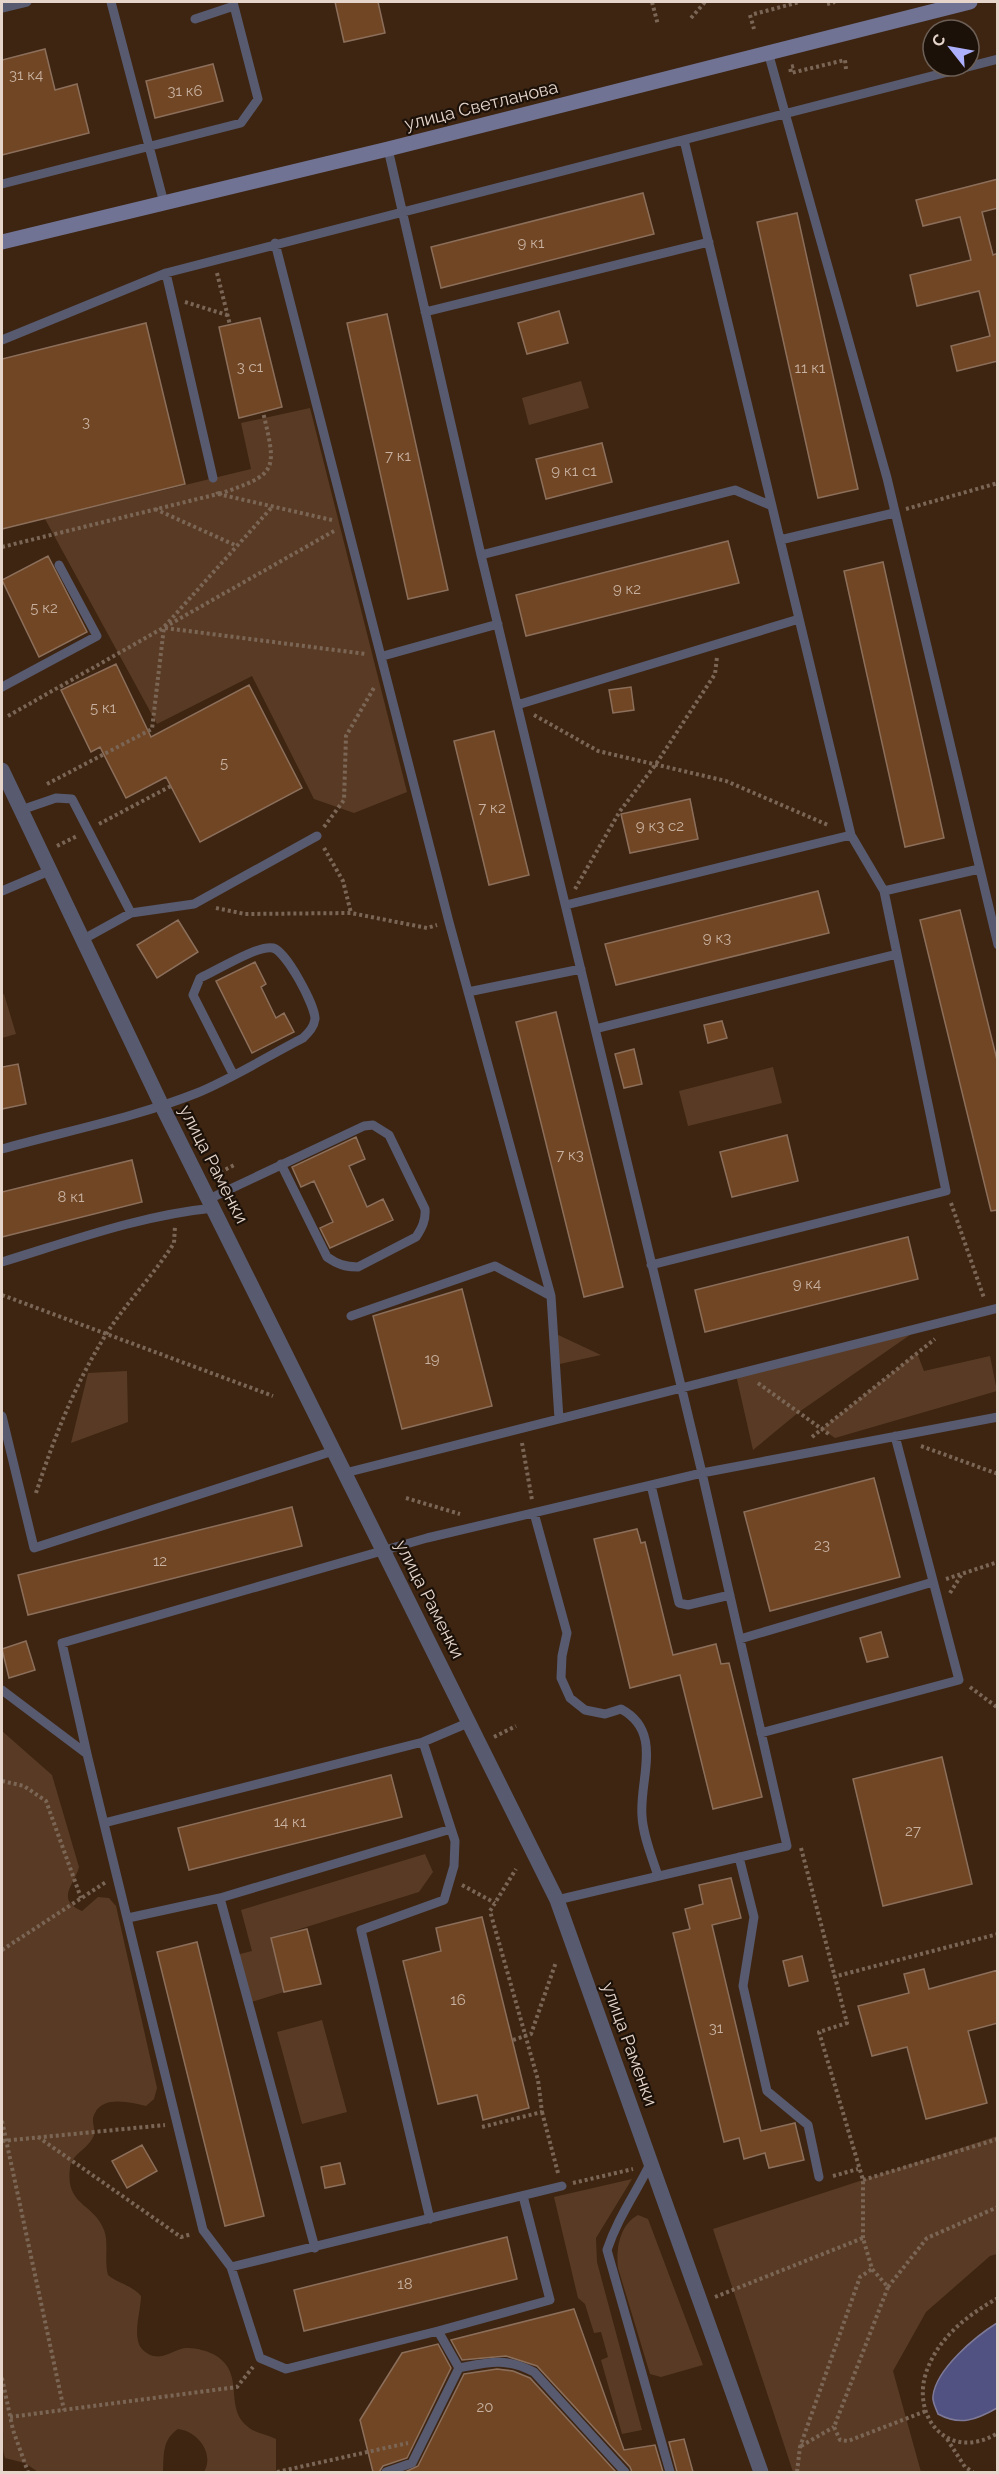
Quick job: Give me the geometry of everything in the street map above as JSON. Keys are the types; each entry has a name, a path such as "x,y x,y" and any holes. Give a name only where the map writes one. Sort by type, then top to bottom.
{"street":[{"name":"улица Светланова","path":"2,242 388,149 970,2"},
{"name":"улица Раменки","path":"2,773 162,1106 557,1900 761,2472"}],"lane":[{"path":"2,8 27,2"},
{"path":"111,2 147,146 164,203"},
{"path":"2,184 241,123 258,99 234,4 195,19"},
{"path":"768,52 787,113 894,513 998,945"},
{"path":"2,340 166,273 275,243 998,59"},
{"path":"651,1264 946,1191 884,891 851,835 684,140"},
{"path":"388,149 481,555 702,1473 787,1846 557,1900"},
{"path":"425,312 709,242"},
{"path":"275,243 386,667 468,993 551,1296 559,1419"},
{"path":"166,273 213,478"},
{"path":"481,555 735,490 772,506"},
{"path":"780,540 894,513"},
{"path":"2,687 97,636 59,566"},
{"path":"517,705 800,619"},
{"path":"383,656 498,624"},
{"path":"21,810 69,796 131,914"},
{"path":"566,905 851,835"},
{"path":"82,940 131,914 194,904 317,836"},
{"path":"884,891 979,869"},
{"path":"2,891 49,871"},
{"path":"2,1149 162,1106 233,1074 303,1038 312,1029 314,1009 285,955 273,948 260,949 200,978 196,984 193,995 233,1074"},
{"path":"595,1029 897,954"},
{"path":"468,993 581,969"},
{"path":"2,1262 144,1219 176,1214 212,1203 281,1164 364,1126 373,1125 382,1128 389,1136 425,1209 426,1217 416,1237 358,1267 336,1263 327,1257 281,1164"},
{"path":"351,1316 495,1266 551,1296"},
{"path":"345,1473 993,1309"},
{"path":"2,1416 34,1548 333,1451"},
{"path":"523,2196 550,2300 286,2369 260,2358 231,2268 203,2230 62,1643 382,1549 489,1523 702,1473 998,1417"},
{"path":"761,1732 959,1680 894,1436"},
{"path":"651,1485 679,1603 688,1605 730,1594"},
{"path":"534,1513 567,1633 562,1656 561,1678 570,1698 585,1710 605,1714 621,1709 634,1717 646,1742 642,1818 658,1876"},
{"path":"740,1640 933,1582"},
{"path":"2,1690 87,1754"},
{"path":"104,1823 423,1742 470,1722"},
{"path":"423,1742 455,1841 450,1879 444,1900 361,1930 430,2219"},
{"path":"128,1918 220,1898 451,1829"},
{"path":"739,1857 754,1917 743,1986 767,2091 808,2124 819,2177"},
{"path":"220,1898 315,2248"},
{"path":"651,2162 640,2186 617,2221 607,2250 670,2472"},
{"path":"231,2268 562,2186"},
{"path":"438,2331 459,2368"},
{"path":"459,2368 499,2360 518,2363 534,2372 625,2472"},
{"path":"387,2472 412,2463 459,2368"}],"path":[{"path":"652,2 658,25"},
{"path":"691,18 705,2"},
{"path":"754,29 752,14 800,2"},
{"path":"826,4 836,2"},
{"path":"835,56 790,67 791,73 845,60 846,69"},
{"path":"214,260 230,324"},
{"path":"171,298 227,315"},
{"path":"2,547 218,494 252,483 267,470 273,454 263,412"},
{"path":"213,478 218,494"},
{"path":"894,513 998,483"},
{"path":"218,494 348,524"},
{"path":"44,786 152,729 164,627 273,506"},
{"path":"155,509 237,546"},
{"path":"8,716 348,524"},
{"path":"164,627 383,656"},
{"path":"566,905 620,811 657,764 715,674 718,644"},
{"path":"351,913 343,881 317,836 344,800 346,736 386,667"},
{"path":"517,705 598,751 726,781 851,835"},
{"path":"194,904 245,914 351,913 427,928"},
{"path":"946,1191 993,1309"},
{"path":"27,1521 52,1443 74,1390 106,1334 174,1243 176,1214"},
{"path":"2,1295 273,1396"},
{"path":"788,1456 962,1317"},
{"path":"742,1373 844,1446"},
{"path":"519,1429 534,1513"},
{"path":"894,1436 998,1474"},
{"path":"406,1498 489,1523"},
{"path":"933,1582 998,1562"},
{"path":"959,1680 998,1708"},
{"path":"2,1781 24,1786 46,1801 81,1898"},
{"path":"787,1846 799,1842 847,2023 819,2031 862,2180 863,2238 872,2269 888,2287"},
{"path":"516,1869 490,1911 538,2080 542,2112 562,2186 633,2169"},
{"path":"2,1950 117,1875"},
{"path":"450,1879 495,1903"},
{"path":"833,1977 998,1934"},
{"path":"513,2040 531,2034 556,1962"},
{"path":"482,2127 542,2112"},
{"path":"2,2121 3,2141 64,2410"},
{"path":"3,2141 177,2123"},
{"path":"38,2137 181,2237 203,2230"},
{"path":"862,2180 998,2139"},
{"path":"843,2175 858,2169"},
{"path":"800,2447 834,2427 888,2287 927,2238 998,2207"},
{"path":"701,2302 863,2238"},
{"path":"797,2472 800,2447 860,2277 872,2269"},
{"path":"998,2298 978,2308 948,2335 928,2366 924,2393 926,2411 933,2429 946,2438 965,2443 986,2440 998,2433"},
{"path":"10,2417 237,2387 260,2358"},
{"path":"2,2378 10,2417 28,2472"},
{"path":"834,2427 840,2440 848,2440 926,2411"},
{"path":"946,2438 965,2467 973,2472"},
{"path":"277,2472 422,2440"}],"shaded area":[{"path":"581,381 589,408 529,425 522,398"},
{"path":"310,408 407,792 354,813 314,799 252,676 157,724 45,519 251,469 241,423"},
{"path":"4,994 16,1034 2,1038 2,995"},
{"path":"773,1067 782,1103 688,1126 679,1091"},
{"path":"920,1328 799,1412 753,1450 736,1375"},
{"path":"554,1333 601,1355 555,1365"},
{"path":"917,1353 924,1371 990,1356 997,1391 835,1438 822,1429"},
{"path":"127,1371 128,1422 71,1443 88,1373"},
{"path":"2,1731 52,1775 79,1867 68,1892 69,1902 82,1911 98,1897 109,1898 116,1906 157,2088 154,2099 146,2106 111,2102 99,2107 94,2116 92,2140 71,2163 72,2190 81,2203 94,2214 104,2230 108,2275 134,2289 141,2296 137,2332 139,2345 153,2356 193,2348 213,2354 223,2361 232,2379 236,2409 240,2418 250,2428 276,2439 276,2472 204,2472 207,2458 202,2444 192,2434 178,2429 166,2443 163,2472 38,2472 25,2463 5,2458 2,2424"},
{"path":"425,1854 433,1872 419,1892 271,1938 284,1992 248,2003 236,1955 252,1951 241,1910"},
{"path":"322,2020 347,2112 302,2124 277,2032"},
{"path":"997,2136 997,2254 990,2256 926,2312 893,2371 921,2472 793,2472 713,2229"},
{"path":"632,2179 596,2238 597,2262 642,2430 622,2434 601,2360 608,2357 601,2332 594,2333 585,2304 578,2298 554,2197"},
{"path":"638,2215 648,2219 703,2365 661,2377 650,2374 618,2268 620,2238 627,2225"}],"water":[{"path":"997,2323 997,2408 982,2416 961,2421 938,2414 933,2396 941,2375 958,2354"}],"building":[{"path":"335,2 378,2 385,33 344,42"},
{"path":"45,49 55,90 77,84 89,133 2,155 2,60"},
{"path":"213,64 223,101 155,118 146,81"},
{"path":"998,179 998,208 982,212 993,255 998,253 998,361 957,371 951,346 990,336 979,291 917,306 910,275 971,260 960,217 923,226 916,200"},
{"path":"643,193 654,234 441,288 431,247"},
{"path":"797,213 858,489 818,498 757,222"},
{"path":"559,311 568,343 527,354 518,323"},
{"path":"387,314 448,590 408,599 347,323"},
{"path":"260,318 282,407 239,418 219,327"},
{"path":"146,323 185,484 2,529 2,359"},
{"path":"602,443 612,482 546,499 536,459"},
{"path":"728,541 739,583 526,636 516,595"},
{"path":"48,556 87,632 39,657 2,580"},
{"path":"883,562 944,838 905,847 844,571"},
{"path":"116,664 151,737 249,685 302,788 200,842 166,777 126,798 100,747 91,752 61,690"},
{"path":"631,687 634,710 613,713 609,690"},
{"path":"494,731 529,875 489,885 454,741"},
{"path":"690,799 698,839 630,853 621,814"},
{"path":"818,891 829,933 616,985 605,944"},
{"path":"960,910 998,1064 998,1210 991,1211 920,920"},
{"path":"178,920 198,952 157,978 137,945"},
{"path":"255,962 266,984 261,987 276,1018 284,1013 294,1032 252,1053 216,981"},
{"path":"556,1012 623,1287 584,1297 516,1022"},
{"path":"722,1021 727,1038 708,1043 704,1025"},
{"path":"634,1049 642,1084 624,1088 615,1054"},
{"path":"18,1064 26,1104 2,1109 2,1067"},
{"path":"787,1135 798,1181 732,1197 720,1152"},
{"path":"356,1137 365,1159 349,1166 367,1207 383,1199 393,1220 330,1248 320,1228 333,1222 314,1181 301,1187 292,1167"},
{"path":"132,1160 142,1202 2,1237 2,1192"},
{"path":"908,1237 918,1279 705,1332 695,1290"},
{"path":"462,1289 492,1406 402,1429 373,1316"},
{"path":"874,1478 900,1577 770,1611 744,1512"},
{"path":"292,1507 302,1546 28,1615 18,1575"},
{"path":"637,1529 641,1543 645,1542 673,1655 716,1644 721,1664 729,1663 762,1797 713,1809 680,1675 630,1688 594,1539"},
{"path":"881,1632 888,1657 867,1662 860,1638"},
{"path":"26,1641 35,1670 9,1678 2,1649"},
{"path":"942,1757 972,1884 883,1906 853,1779"},
{"path":"391,1775 402,1817 189,1870 178,1828"},
{"path":"731,1878 741,1918 712,1925 761,2131 795,2123 804,2160 769,2168 765,2153 744,2159 739,2138 724,2142 673,1933 690,1929 685,1909 703,1904 699,1885"},
{"path":"482,1917 529,2108 483,2120 477,2095 438,2104 403,1961 441,1951 436,1928"},
{"path":"307,1929 321,1984 284,1992 271,1938"},
{"path":"197,1942 264,2216 225,2226 157,1952"},
{"path":"802,1956 808,1981 789,1986 783,1961"},
{"path":"924,1969 929,1989 998,1970 998,2023 968,2031 987,2103 926,2119 907,2047 872,2056 858,2006 909,1993 904,1974"},
{"path":"142,2145 157,2171 127,2188 112,2161"},
{"path":"340,2163 345,2184 325,2188 321,2167"},
{"path":"507,2237 517,2279 304,2331 294,2290"},
{"path":"574,2309 624,2450 655,2445 663,2472 632,2472 630,2467 537,2366 506,2356 462,2360 451,2340"},
{"path":"438,2344 451,2368 407,2458 383,2466 379,2472 373,2472 360,2420 402,2353"},
{"path":"497,2369 513,2371 530,2378 616,2472 405,2472 418,2466 464,2374"},
{"path":"684,2439 693,2472 677,2472 669,2442"}]}
